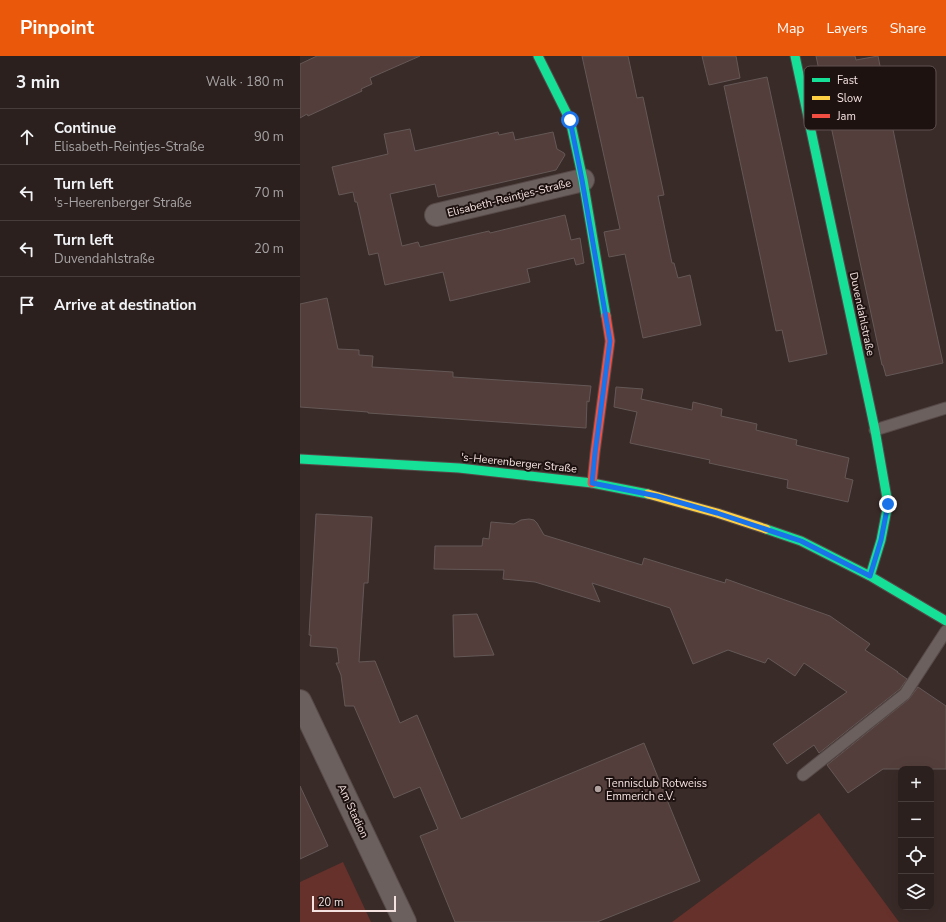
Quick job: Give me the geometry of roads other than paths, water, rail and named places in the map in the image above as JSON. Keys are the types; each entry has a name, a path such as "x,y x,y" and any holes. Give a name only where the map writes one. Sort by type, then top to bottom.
{"street":[{"name":"Elisabeth-Reintjes-Straße","path":"538,56 570,120 610,341 592,483"},
{"name":"Duvendahlstraße","path":"795,56 804,98"},
{"name":"Duvendahlstraße","path":"811,130 875,430 888,504 881,540 870,576"},
{"name":"Elisabeth-Reintjes-Straße","path":"436,215 582,180"},
{"name":"'s-Heerenberger Straße","path":"300,459 459,468 592,483 657,496 717,513 801,541 870,576 946,621"},
{"name":"Am Stadion","path":"300,701 405,922"}],"lane":[{"path":"875,430 946,408"},
{"path":"802,775 905,694 946,631"}],"place":[{"name":"Tennisclub Rotweiss Emmerich e.V.","path":"598,789"}]}
